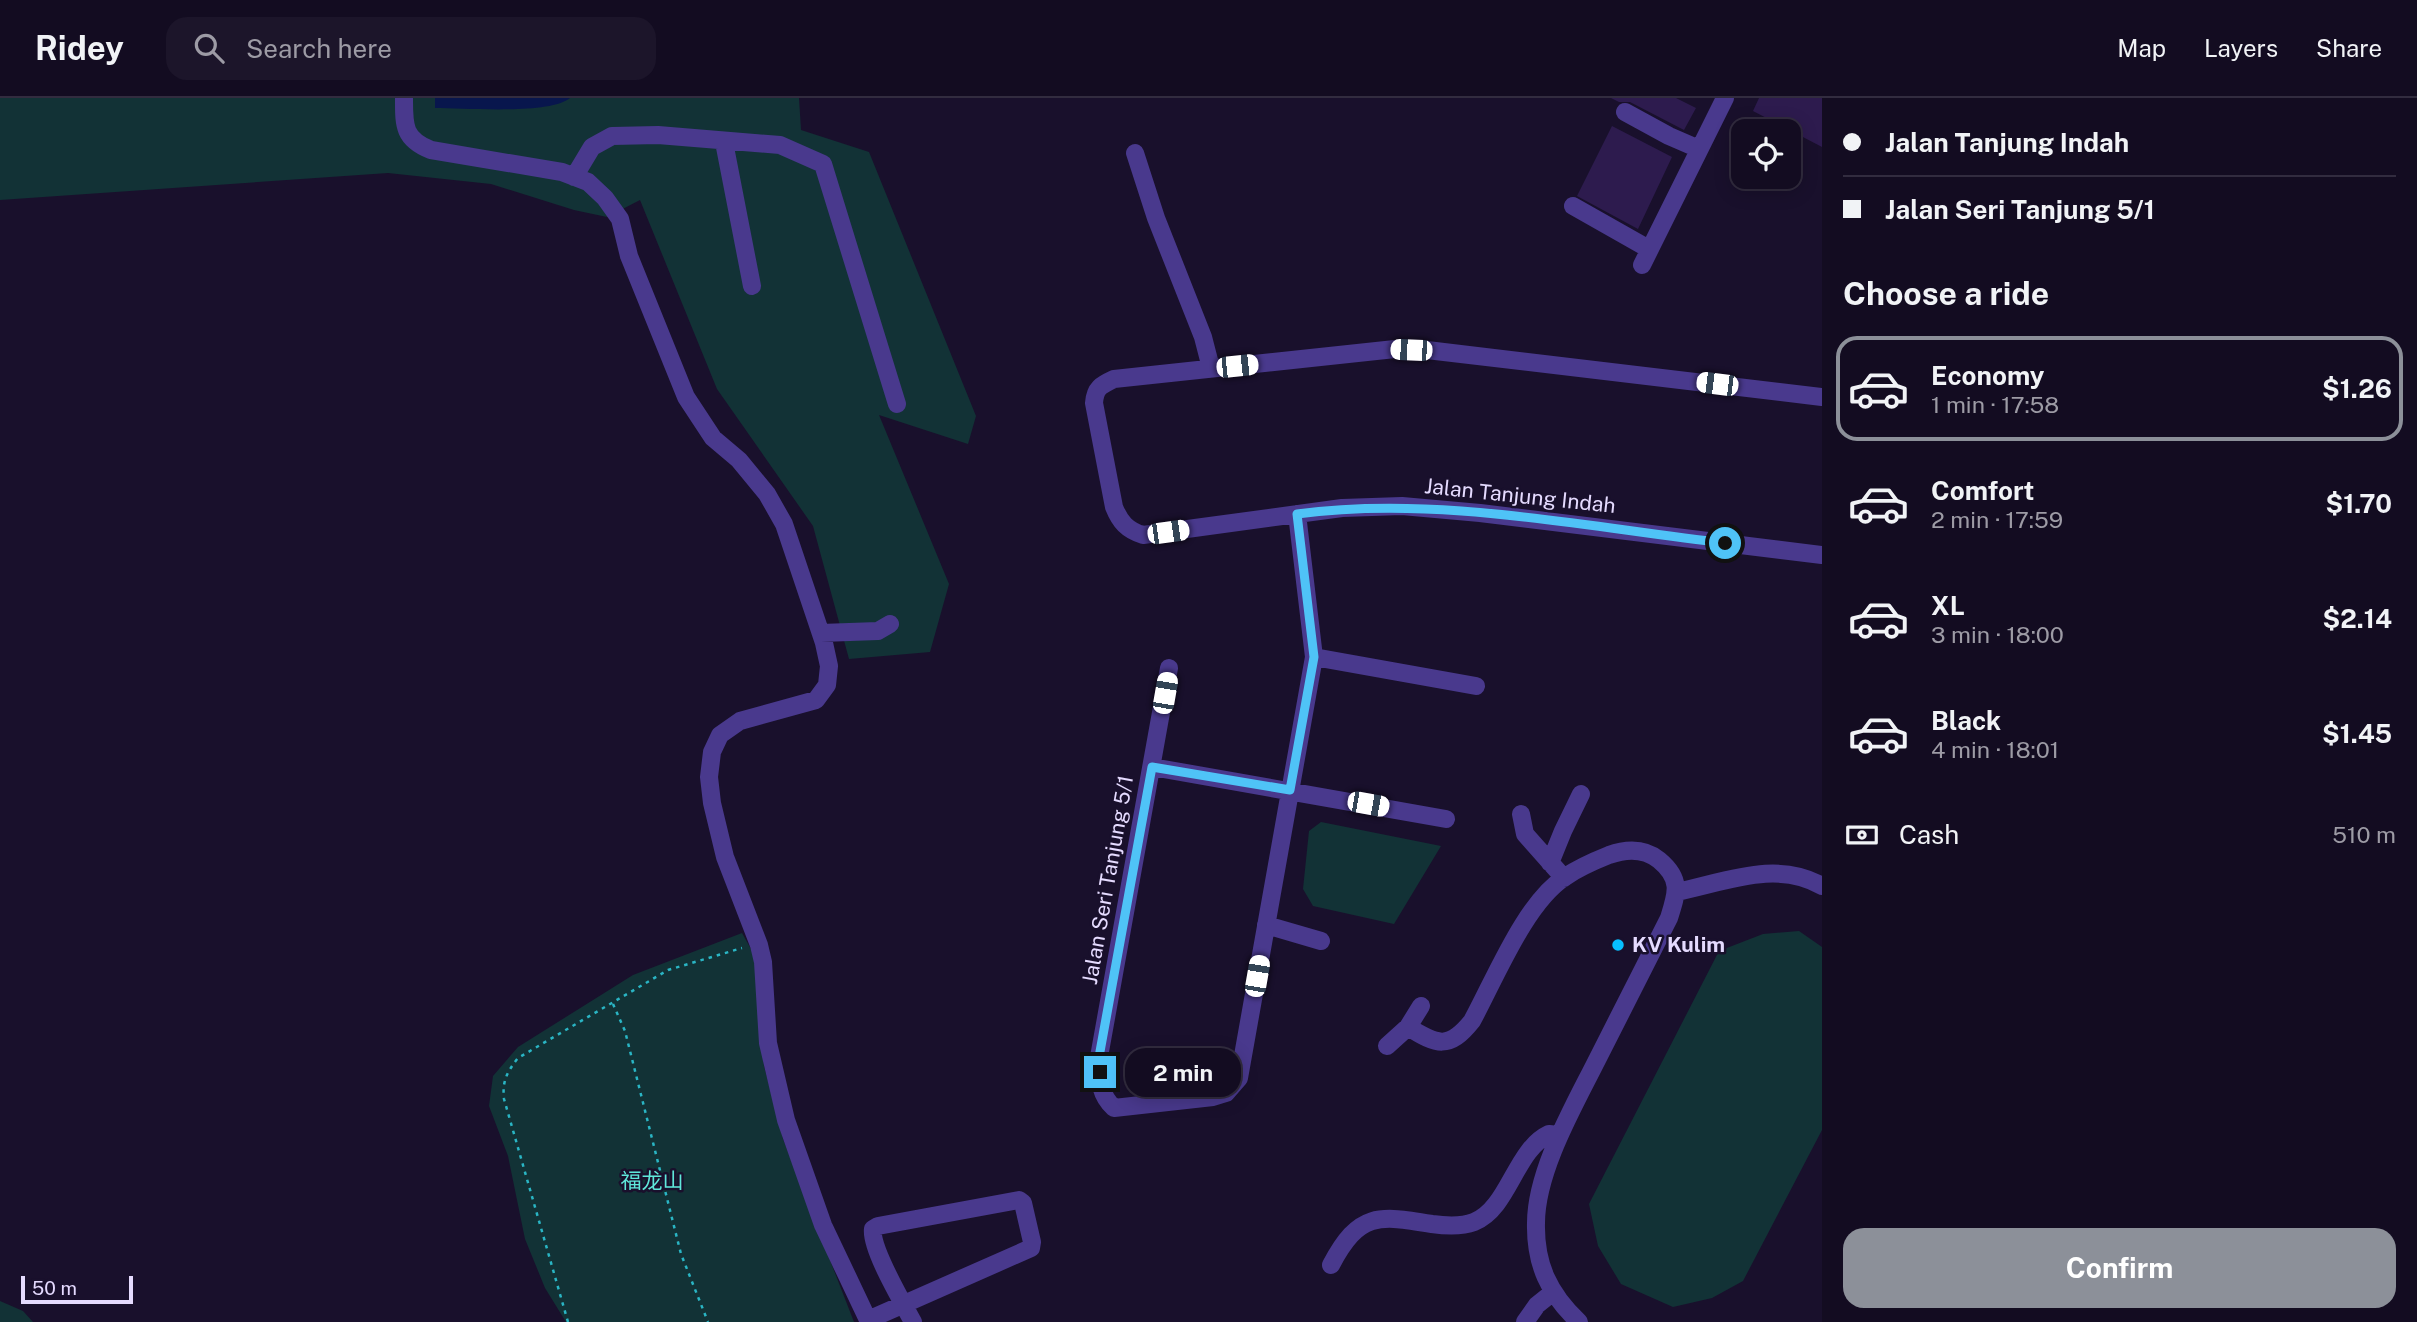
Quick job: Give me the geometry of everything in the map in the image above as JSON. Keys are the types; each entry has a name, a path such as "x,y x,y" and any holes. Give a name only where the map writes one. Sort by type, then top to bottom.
{"street":[{"path":"404,98 404,120 408,136 417,145 431,150 550,169 588,182 605,198 620,219 629,256 686,397 713,438 739,460 767,494 784,524 821,633 829,667 827,685 816,700 740,721 720,736 712,752 709,777 721,844 763,962 768,1043 786,1120 823,1225 868,1321 903,1303 1031,1248 1032,1242 1023,1203 1019,1200 873,1229 879,1255 903,1303 913,1322"},
{"path":"1573,206 1645,257 1725,98"},
{"path":"1625,112 1699,149"},
{"path":"574,177 592,147 612,136 659,135 780,145 823,164 897,404"},
{"path":"724,142 752,286"},
{"path":"1135,153 1156,218 1203,337 1211,368 1395,349 1427,350 1822,397"},
{"name":"Jalan Tanjung Indah","path":"1211,368 1114,379 1101,384 1095,392 1094,403 1114,507 1118,519 1130,531 1143,535 1342,508 1402,506 1822,555"},
{"path":"1297,514 1314,657 1266,925 1321,941"},
{"path":"821,633 878,631 890,624"},
{"path":"1314,657 1476,685"},
{"name":"Jalan Seri Tanjung 5/1","path":"1169,668 1099,1057 1101,1086 1105,1099 1114,1108 1213,1097 1229,1090 1239,1078 1266,925"},
{"path":"1152,767 1446,819"},
{"path":"1550,863 1581,794"},
{"path":"1521,814 1525,834 1563,878"},
{"path":"1408,1027 1434,1041 1448,1042 1461,1035 1472,1021 1534,907 1563,878 1623,850 1639,850 1655,857 1670,869 1676,882 1676,892 1669,918 1559,1135 1539,1197 1535,1221 1542,1268 1552,1293 1578,1322"},
{"path":"1676,892 1766,873 1790,875 1822,886"},
{"path":"1387,1046 1408,1027 1421,1006"},
{"path":"1331,1265 1340,1249 1361,1224 1384,1219 1462,1226 1477,1221 1490,1212 1533,1146 1549,1134 1559,1135"},
{"path":"1525,1322 1537,1305 1552,1293"}],"path":[{"path":"568,1322 504,1099 502,1085 507,1072 518,1058 668,970 729,950 759,945"},
{"path":"612,1003 625,1031 681,1254 708,1322"}],"green space":[{"path":"0,98 799,98 801,130 869,152 976,416 968,444 879,415 949,584 930,652 849,659 813,526 717,389 640,200 607,217 574,210 491,184 388,173 0,200"},
{"path":"1321,822 1441,846 1394,924 1313,906 1303,889 1309,831"},
{"path":"1799,931 1822,947 1822,1130 1743,1281 1712,1298 1673,1307 1621,1284 1598,1246 1589,1204 1719,951 1763,934"},
{"name":"福龙山","path":"742,933 756,958 764,1066 783,1139 854,1322 566,1322 545,1288 525,1239 508,1156 489,1106 493,1076 518,1047 633,975"},
{"path":"0,1301 23,1311 33,1322 0,1322"}],"shaded area":[{"path":"435,98 570,98 545,107 506,109 435,108"}],"building":[{"path":"1611,98 1676,98 1696,108 1684,130 1630,102 1619,102"},
{"path":"1759,98 1822,98 1822,147 1801,136 1801,119 1768,119 1753,111"},
{"path":"1612,126 1672,157 1638,229 1577,196"}],"place":[{"name":"KV Kulim","path":"1618,945"}],"route":[{"path":"1100,1072 1099,1057 1152,767 1290,790 1314,657 1297,514 1342,508 1402,506 1725,543"}]}
